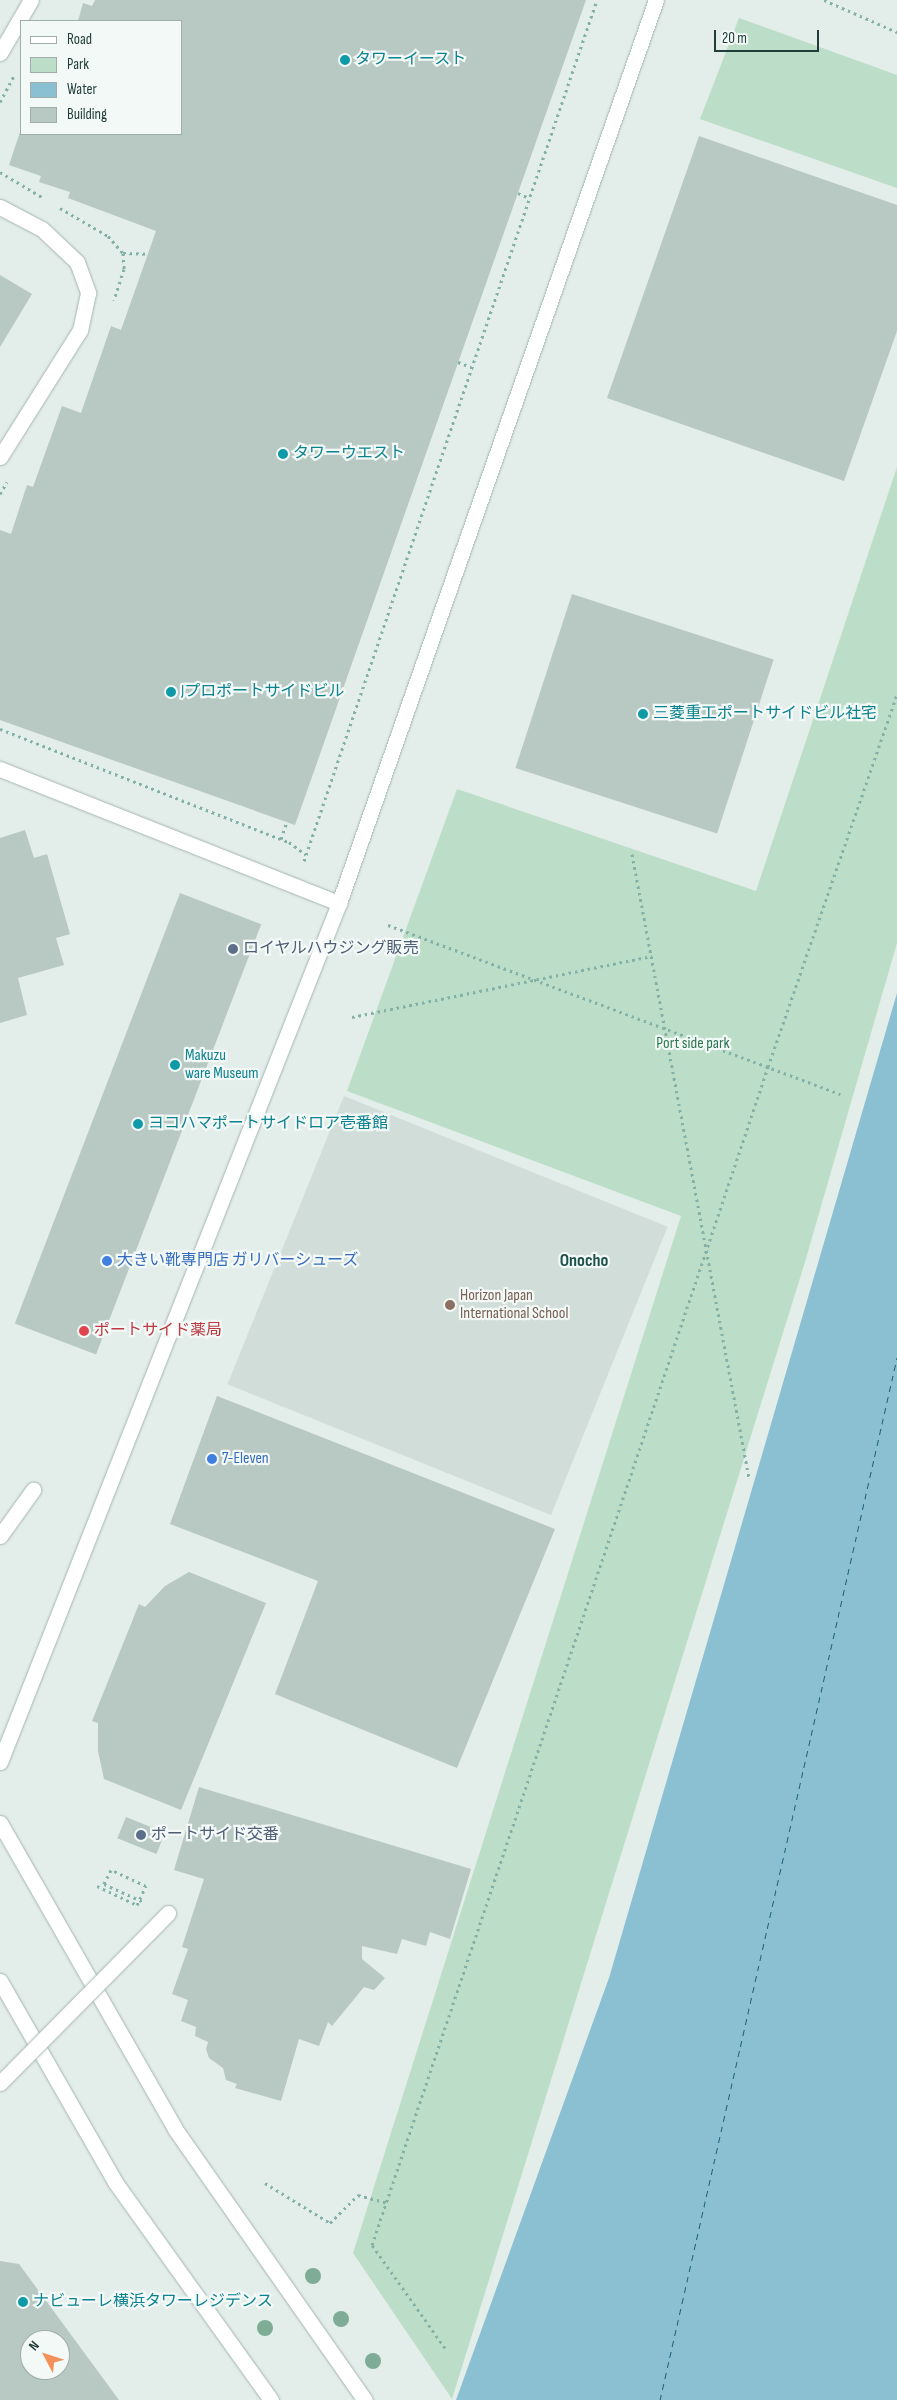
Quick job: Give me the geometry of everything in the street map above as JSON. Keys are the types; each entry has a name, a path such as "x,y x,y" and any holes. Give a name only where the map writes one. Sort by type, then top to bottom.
{"street":[{"path":"0,53 31,0"},
{"path":"0,1762 339,903 656,0"},
{"path":"0,207 42,229 77,262 88,293 80,330 0,457"},
{"path":"0,769 339,903"},
{"path":"0,1536 33,1490"},
{"path":"0,1823 175,2129 365,2400"},
{"path":"0,2083 168,1913"},
{"path":"0,1981 115,2182 271,2400"}],"path":[{"path":"303,862 597,0"},
{"path":"824,0 897,32"},
{"path":"0,102 17,71"},
{"path":"518,193 529,198"},
{"path":"123,253 148,254"},
{"path":"458,362 471,367"},
{"path":"445,2348 372,2245 388,2203 706,1250 897,694"},
{"path":"0,729 280,839 306,855"},
{"path":"280,839 287,822"},
{"path":"632,854 749,1478"},
{"path":"388,925 840,1094"},
{"path":"352,1017 652,956"},
{"path":"97,1886 137,1905 140,1899 143,1893 146,1886 111,1870 104,1884 113,1888 131,1896 140,1900 150,1905"},
{"path":"265,2183 330,2222 358,2195 388,2203"}],"shaded area":[{"name":"Horizon Japan International School","path":"344,1096 668,1227 551,1515 227,1384"}],"green space":[{"path":"739,18 897,75 897,188 700,119"},
{"name":"Port side park","path":"897,467 897,943 805,1262 452,2399 353,2253 681,1216 347,1091 457,789 756,891"}],"water":[{"path":"897,993 897,2400 456,2400 609,1978"}],"building":[{"path":"95,0 586,0 295,825 0,720 0,530 11,534 27,485 33,487 62,406 81,413 111,326 121,330 156,231 68,198 70,192 39,182 41,176 9,165 20,132 20,135 182,135 182,20 78,20 83,3 92,6"},
{"path":"699,136 897,205 897,331 844,481 607,398"},
{"path":"0,275 32,294 0,347"},
{"name":"三菱重工ポートサイドビル社宅","path":"572,594 774,660 717,834 515,768"},
{"path":"25,830 34,858 47,854 70,934 56,938 64,965 18,978 27,1015 0,1023 0,838"},
{"name":"ヨコハマポートサイドロア壱番館","path":"180,893 261,924 96,1355 15,1323"},
{"path":"217,1396 555,1529 457,1768 275,1694 318,1581 170,1524"},
{"path":"189,1572 266,1603 181,1810 104,1779 98,1751 98,1723 92,1721 139,1604 145,1607 165,1586"},
{"path":"199,1787 471,1869 450,1939 430,1932 426,1946 402,1939 397,1954 362,1946 362,1959 385,1978 374,1990 364,1987 332,2026 328,2022 319,2046 299,2039 281,2101 235,2088 237,2084 226,2080 223,2068 209,2058 206,2049 208,2042 195,2036 196,2027 181,2021 188,2000 172,1994 188,1949 182,1947 204,1879 174,1870"},
{"name":"ポートサイド交番","path":"126,1817 165,1833 156,1854 117,1838"},
{"name":"ナビューレ横浜タワーレジデンス","path":"0,2261 19,2264 68,2330 20,2330 20,2380 70,2380 70,2333 119,2400 0,2400"}],"ferry route":[{"path":"660,2400 897,1358"}],"place":[{"name":"タワーイースト","path":"345,60"},
{"name":"タワーウエスト","path":"283,454"},
{"name":"Jプロポートサイドビル","path":"171,692"},
{"name":"三菱重工ポートサイドビル社宅","path":"643,714"},
{"name":"ロイヤルハウジング販売","path":"233,949"},
{"name":"Makuzu ware Museum","path":"175,1065"},
{"name":"ヨコハマポートサイドロア壱番館","path":"138,1124"},
{"name":"大きい靴専門店 ガリバーシューズ","path":"107,1261"},
{"name":"Horizon Japan International School","path":"450,1305"},
{"name":"ポートサイド薬局","path":"84,1331"},
{"name":"7-Eleven","path":"212,1459"},
{"name":"ポートサイド交番","path":"141,1835"},
{"name":"ナビューレ横浜タワーレジデンス","path":"23,2302"}],"district":[{"name":"Onocho","path":"584,1261"}]}
